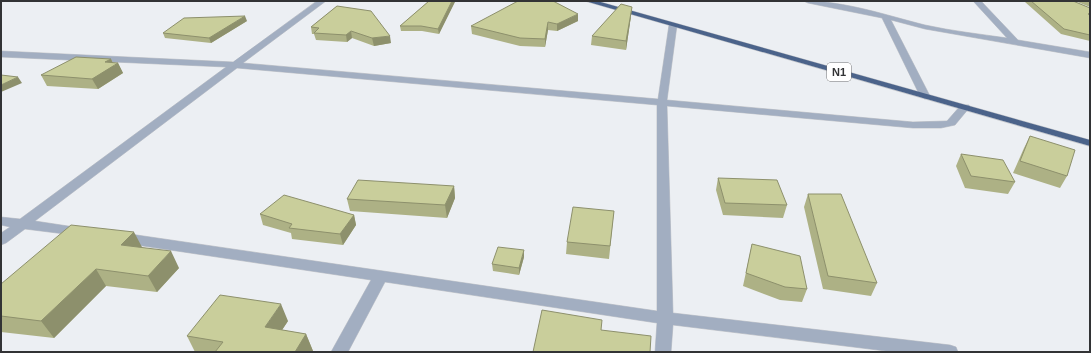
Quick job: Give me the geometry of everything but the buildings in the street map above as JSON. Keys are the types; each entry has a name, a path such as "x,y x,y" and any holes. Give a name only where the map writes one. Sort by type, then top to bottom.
{"highway":[{"name":"N1","path":"589,1 1090,143"}],"street":[{"path":"1,240 237,65 256,48 322,1"},
{"path":"808,1 870,12 925,27 1090,55"},
{"path":"868,1 870,12"},
{"path":"977,1 1015,42"},
{"path":"884,16 925,96"},
{"path":"664,352 665,318 662,103 673,25"},
{"path":"1,54 237,65 913,125 941,126 951,123 965,108"},
{"path":"1,221 92,234"},
{"path":"108,236 665,318 950,352"},
{"path":"339,352 381,276"}]}
